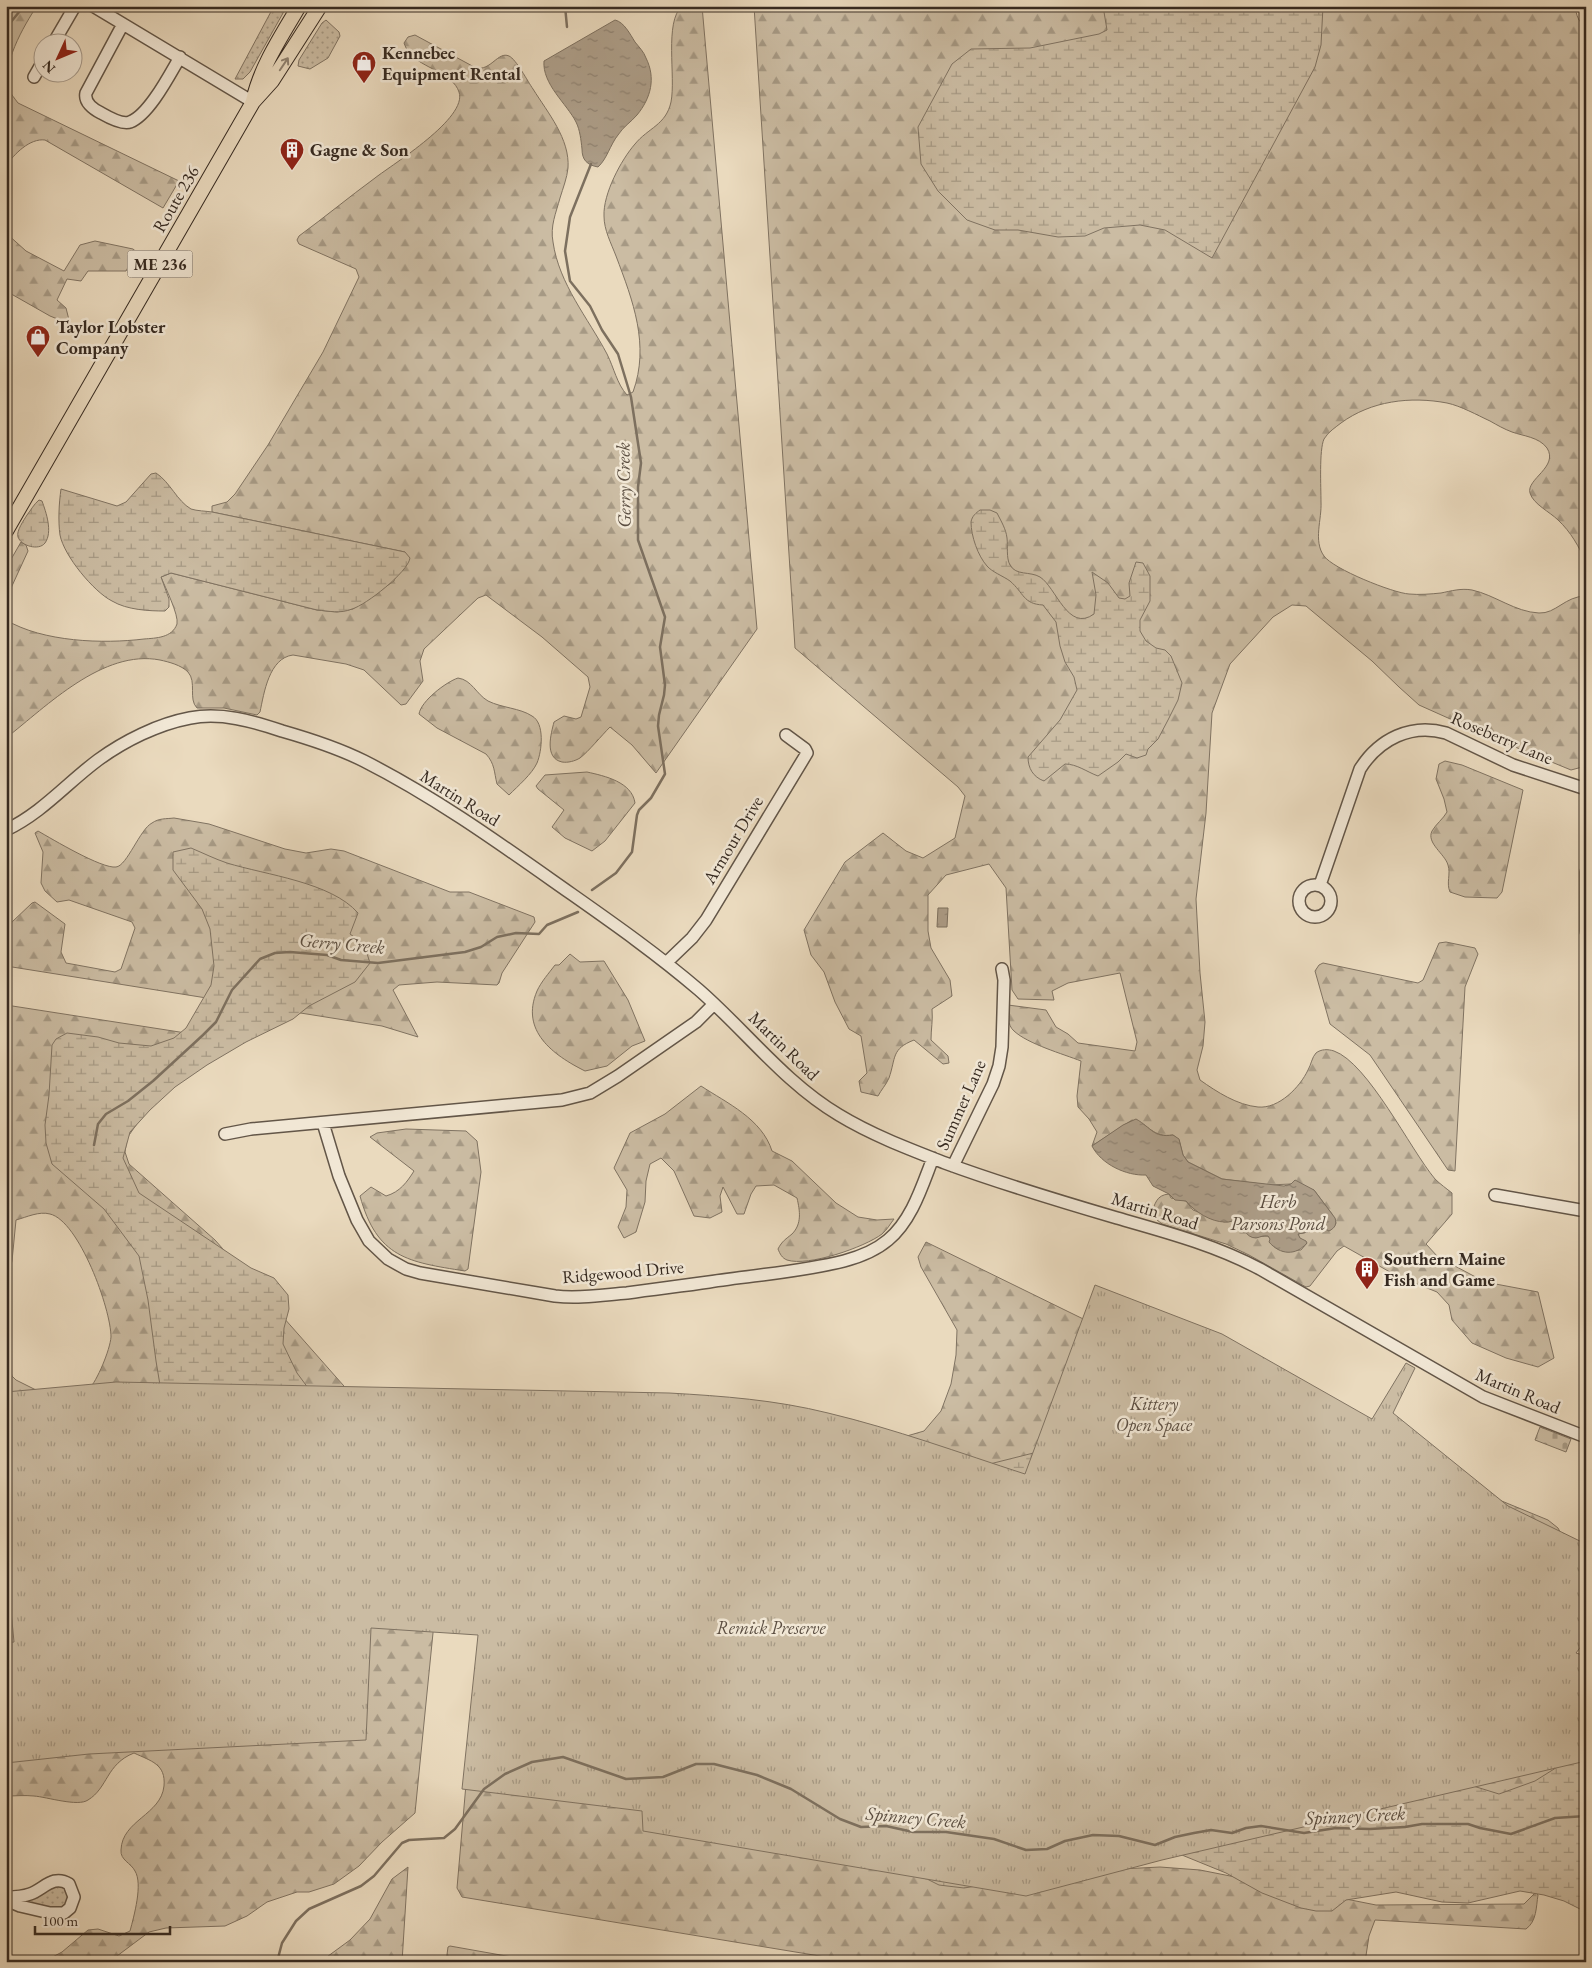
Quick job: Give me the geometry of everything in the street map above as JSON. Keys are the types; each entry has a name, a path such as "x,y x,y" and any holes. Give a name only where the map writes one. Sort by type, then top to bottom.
{"main road":[{"name":"Route 236","path":"253,102 260,76 266,63 299,6"},
{"name":"Route 236","path":"6,531 253,102 276,75 320,6"}],"street":[{"path":"60,32 75,6"},
{"path":"93,6 253,102"},
{"path":"123,24 86,92 89,104 98,112 129,123 153,102 180,58"},
{"name":"Martin Road","path":"6,830 32,816 98,760 129,742 167,725 191,718 209,716 233,718 338,749 406,784 485,833 595,909 666,963 714,1004 800,1087 824,1106 852,1123 886,1140 1018,1189 1187,1238 1230,1254 1260,1269 1484,1397 1506,1408 1586,1437"},
{"name":"Roseberry Lane","path":"1320,885 1360,769 1376,750 1399,733 1436,730 1514,765 1586,789"},
{"name":"Armour Drive","path":"666,963 692,938 706,920 807,753 805,749 786,734"},
{"path":"1586,872 1586,930"},
{"name":"Summer Lane","path":"953,1166 993,1084 999,1066 1002,1047 1004,980 1002,969"},
{"path":"225,1134 250,1129 323,1124 562,1100 590,1093 696,1022 714,1004"},
{"name":"Ridgewood Drive","path":"323,1124 339,1176 357,1220 369,1241 394,1263 420,1273 545,1294 575,1297 624,1293 746,1277 856,1258 883,1244 900,1227 915,1202 933,1158"},
{"path":"1495,1195 1586,1211"},
{"path":"53,1880 59,1880 68,1884 74,1897 70,1908 59,1914 20,1906 6,1899 29,1894 53,1880"}],"green space":[{"path":"6,6 37,6 20,35 10,58 7,81 9,90 18,103 179,181 163,208 45,140 28,144 6,166"},
{"path":"274,6 287,6 250,72 243,79 235,79"},
{"path":"682,6 702,6 757,629 656,773 632,745 610,727 580,758 567,762 556,760 550,745 554,722 564,716 576,719 581,717 590,687 588,677 542,637 486,595 478,598 424,649 420,661 423,681 406,704 401,705 364,670 346,664 293,655 278,662 273,669 266,686 260,712 257,715 224,708 197,708 193,700 191,676 188,672 182,667 164,661 139,659 118,663 97,671 58,696 6,738 6,620 37,633 55,637 92,641 128,641 168,635 175,629 177,620 174,608 161,577 171,573 317,610 337,612 353,609 394,581 405,552 212,512 212,506 227,502 235,494 268,445 323,352 359,277 356,269 299,244 297,240 299,236 427,140 441,127 459,103 459,92 456,85 444,75 421,63 409,53 404,43 408,37 415,35 476,68 486,67 501,56 509,56 518,66 551,117 562,137 568,157 567,176 553,225 552,236 556,257 575,300 607,354 621,386 627,395 633,392 638,375 640,340 633,306 606,231 604,207 614,178 624,159 640,139 661,121 669,110 672,91 673,24"},
{"path":"754,6 1576,6 1577,16 1586,29 1586,562 1563,525 1538,504 1530,493 1530,488 1549,461 1550,455 1544,444 1535,439 1506,430 1458,406 1433,401 1405,400 1378,405 1353,416 1328,434 1322,444 1321,452 1321,509 1318,537 1324,556 1330,561 1364,579 1401,593 1425,594 1472,590 1513,607 1539,613 1551,611 1572,599 1586,596 1586,766 1571,770 1419,705 1372,661 1306,606 1292,605 1273,617 1230,664 1212,713 1206,813 1196,899 1205,1022 1203,1046 1197,1070 1200,1080 1242,1104 1266,1107 1281,1101 1294,1090 1304,1077 1316,1053 1332,1050 1347,1059 1361,1072 1388,1108 1435,1179 1452,1193 1452,1214 1426,1244 1438,1257 1485,1282 1538,1292 1554,1358 1538,1367 1506,1358 1472,1343 1452,1320 1449,1305 1437,1292 1397,1276 1344,1246 1337,1251 1310,1286 1306,1287 1226,1244 1162,1224 1151,1215 1159,1198 1169,1194 1171,1198 1186,1201 1193,1210 1224,1222 1237,1220 1252,1237 1268,1236 1282,1251 1301,1250 1307,1243 1300,1239 1298,1234 1308,1232 1302,1222 1303,1220 1314,1222 1329,1231 1336,1223 1332,1214 1314,1190 1291,1184 1269,1185 1222,1179 1188,1162 1183,1155 1179,1140 1173,1135 1156,1133 1143,1124 1132,1120 1092,1146 1097,1132 1078,1107 1077,1096 1081,1061 1020,1036 1010,1026 1008,1005 1046,1010 1056,1027 1078,1043 1135,1051 1137,1042 1120,973 1068,983 1052,991 1054,1000 1018,999 1012,990 1006,888 989,864 946,875 928,895 928,931 931,948 950,980 952,996 932,1009 931,1040 948,1056 949,1063 943,1064 914,1040 901,1047 895,1055 889,1078 878,1096 861,1092 859,1081 867,1073 861,1036 849,1029 835,1002 824,972 811,955 804,930 845,862 883,833 906,851 923,858 955,838 965,796 958,787 795,648"},
{"path":"1103,6 1323,6 1321,45 1315,67 1212,258 1165,230 1140,225 1104,228 1085,236 1058,237 1018,230 995,230 967,220 938,191 921,164 918,127 952,64 971,49 1030,48 1099,34 1107,30"},
{"path":"326,20 339,32 340,36 328,58 310,69 298,66 299,60 322,23"},
{"path":"6,233 26,251 64,271 80,245 95,241 133,249 141,258 139,261 130,264 126,271 88,271 81,281 67,279 57,300 66,308 70,324 50,316 6,291"},
{"path":"156,473 191,509 405,552 410,558 408,564 386,587 367,601 348,611 317,610 171,573 161,577 169,599 169,607 165,611 131,608 118,604 97,590 89,582 67,553 59,530 61,489 117,506 126,502 151,474"},
{"path":"39,500 42,501 49,528 45,543 35,547 23,543 18,535 24,520"},
{"path":"980,510 990,510 997,513 1006,531 1010,565 1016,571 1040,577 1046,582 1063,606 1077,618 1085,618 1094,614 1096,595 1092,572 1108,583 1119,598 1125,599 1130,596 1129,583 1136,562 1143,563 1150,576 1150,601 1140,620 1140,631 1146,641 1156,648 1165,650 1171,656 1182,683 1178,700 1168,720 1158,739 1148,749 1146,755 1137,758 1126,754 1098,776 1069,764 1065,764 1044,781 1032,772 1028,757 1060,720 1077,690 1074,677 1065,662 1060,646 1056,622 1043,605 1031,603 1027,600 1015,585 989,568 981,557 971,528 973,516"},
{"path":"21,542 26,545 28,551 6,599 6,568"},
{"path":"458,678 467,681 488,701 527,713 539,725 541,745 537,763 528,776 509,795 497,784 493,765 486,754 437,728 419,714 424,703 429,698 447,683"},
{"path":"1445,761 1462,765 1523,790 1502,892 1497,898 1465,897 1450,892 1448,865 1434,844 1431,835 1434,828 1447,812 1436,779 1439,764"},
{"path":"587,772 617,781 629,790 635,803 605,841 592,851 565,838 552,827 564,810 536,786 545,775"},
{"path":"174,818 209,824 285,849 306,853 331,849 344,851 450,892 469,892 534,917 535,922 502,973 497,985 437,982 399,985 393,990 418,1037 382,1026 6,966 6,932 12,922 35,902 65,924 61,952 66,963 115,972 121,969 135,928 132,922 69,900 57,902 45,891 41,883 43,852 35,833 38,831 89,859 116,867 125,861 147,827 157,820"},
{"path":"191,848 227,863 315,887 346,902 358,913 350,934 364,944 370,963 355,982 309,1006 293,1019 246,1042 175,1087 130,1132 123,1158 139,1193 251,1268 274,1278 288,1295 289,1309 284,1328 283,1344 297,1373 314,1396 172,1457 148,1300 139,1256 104,1209 52,1164 46,1143 45,1125 52,1045 56,1039 67,1033 98,1037 119,1043 151,1046 174,1038 186,1028 211,985 214,966 210,929 202,909 173,870 173,852"},
{"path":"1446,942 1475,948 1478,954 1465,987 1455,1171 1448,1170 1370,1055 1330,1024 1315,971 1323,963 1418,983 1423,980 1439,943"},
{"path":"570,954 580,962 604,961 628,1000 645,1041 632,1046 607,1066 585,1071 551,1049 536,1030 533,1018 533,1005 537,991 555,965 559,965"},
{"path":"6,1005 218,1038 141,1118 127,1138 125,1152 129,1164 215,1240 351,1394 455,1413 415,1813 382,1842 359,1866 334,1884 309,1892 297,1892 267,1902 247,1916 225,1926 166,1928 149,1932 109,1962 36,1962 47,1960 62,1952 88,1930 98,1929 119,1936 130,1931 137,1900 138,1884 135,1871 122,1856 121,1850 123,1840 128,1831 156,1804 161,1796 164,1779 160,1768 151,1761 134,1753 118,1763 95,1795 83,1802 31,1796 6,1796 6,1350 12,1376 40,1392 89,1389 103,1365 111,1337 106,1307 82,1249 72,1232 61,1220 50,1214 37,1214 16,1220 12,1261 6,1283"},
{"path":"701,1086 743,1113 760,1130 772,1151 792,1161 836,1203 858,1217 877,1220 894,1219 887,1229 874,1239 850,1250 808,1261 787,1260 781,1256 778,1249 792,1234 799,1222 797,1198 774,1185 756,1186 744,1214 737,1214 723,1187 720,1196 722,1212 710,1218 694,1216 674,1171 661,1158 650,1164 646,1181 645,1202 636,1232 624,1238 618,1227 626,1207 627,1190 614,1168 630,1133 665,1114"},
{"path":"406,1129 466,1131 477,1141 481,1172 468,1269 465,1271 411,1260 398,1253 386,1245 376,1233 367,1217 360,1196 371,1187 386,1196 391,1194 403,1186 414,1171 370,1137 377,1133"},
{"name":"Remick Preserve","path":"926,1242 1216,1384 1548,1520 1558,1528 1564,1539 1559,1599 1586,1805 1501,1798 1082,1871 1160,1867 1200,1870 1376,1905 1524,1904 1536,1892 1538,1895 1535,1914 1530,1926 1526,1929 1375,1920 1369,1936 1365,1962 856,1962 462,1897 457,1888 498,1415 900,1438 924,1431 941,1411 951,1384 956,1355 957,1330 921,1267 918,1257"},
{"name":"Remick Preserve","path":"1095,1285 1222,1334 1372,1419 1406,1363 1415,1368 1393,1413 1508,1506 1586,1544 1586,1640 1576,1653 1586,1656 1586,1761 1162,1860 1026,1896 643,1831 642,1811 462,1789 478,1635 371,1628 366,1740 89,1754 6,1763 6,1643 14,1642 6,1558 6,1392 116,1382 669,1393 749,1399 853,1419 1025,1474"},
{"path":"1540,1427 1571,1439 1566,1452 1535,1440"},
{"path":"1089,1439 1457,1781 1499,1794 1535,1781 1586,1749 1586,1912 1564,1901 1520,1891 1468,1903 1442,1902 1396,1892 1346,1900 1332,1911 1316,1911 1301,1908 1262,1893 1226,1873 1177,1853 964,1888 939,1885 927,1879 892,1871 962,1471"},
{"path":"408,1867 402,1962 320,1962 350,1940 370,1919 392,1879"},
{"path":"52,1884 66,1887 70,1899 60,1910 12,1900"},
{"path":"448,1947 540,1962 446,1962"}],"water":[{"path":"615,20 624,26 643,52 649,65 651,80 646,102 635,118 620,132 598,167 591,165 584,159 577,125 551,86 544,69 544,61"},
{"path":"938,908 948,908 947,927 937,927"},
{"name":"Herb Parsons Pond","path":"1136,1119 1157,1134 1173,1135 1179,1139 1183,1155 1188,1162 1222,1179 1284,1186 1291,1184 1295,1180 1314,1190 1335,1218 1335,1226 1329,1231 1314,1222 1303,1220 1302,1222 1308,1232 1298,1234 1307,1243 1298,1250 1288,1252 1273,1246 1269,1242 1268,1236 1256,1238 1249,1236 1237,1220 1220,1222 1204,1216 1186,1201 1175,1200 1169,1194 1153,1186 1146,1175 1138,1175 1115,1168 1096,1152 1092,1146 1123,1125"}],"waterway":[{"path":"6,28 24,6"},
{"name":"Gerry Creek","path":"565,6 567,27"},
{"name":"Gerry Creek","path":"591,164 570,217 565,251 570,281 590,306 602,330 618,354 631,397 641,463 638,487 638,540 665,617 660,647 665,685 658,726 665,774 651,798 639,810 632,852 616,873 592,890"},
{"name":"Gerry Creek","path":"94,1145 98,1124 106,1114 128,1101 153,1081 216,1022 232,990 260,959 275,953 290,952 327,955 341,960 378,963 465,952 481,947 497,937 516,933 539,934 547,925 578,912"},
{"name":"Spinney Creek","path":"277,1962 282,1943 296,1921 309,1909 361,1886 374,1876 402,1843 409,1840 444,1838 455,1829 484,1789 505,1774 532,1762 563,1757 626,1779 663,1777 696,1764 714,1764 757,1775 791,1789 840,1819 861,1827 886,1826 913,1832 946,1832 994,1839 1026,1850 1047,1849 1065,1841 1093,1835 1119,1836 1155,1845 1175,1837 1194,1833 1211,1830 1232,1833 1246,1828 1261,1826 1304,1833 1336,1828 1370,1829 1422,1824 1468,1824 1511,1834 1555,1818 1586,1816"}],"place":[{"name":"Kennebec Equipment Rental","path":"364,84"},
{"name":"Gagne & Son","path":"292,171"},
{"name":"Taylor Lobster Company","path":"38,358"},
{"name":"Southern Maine Fish and Game","path":"1367,1290"}],"park label":[{"name":"Kittery Open Space","path":"1154,1414"}]}
